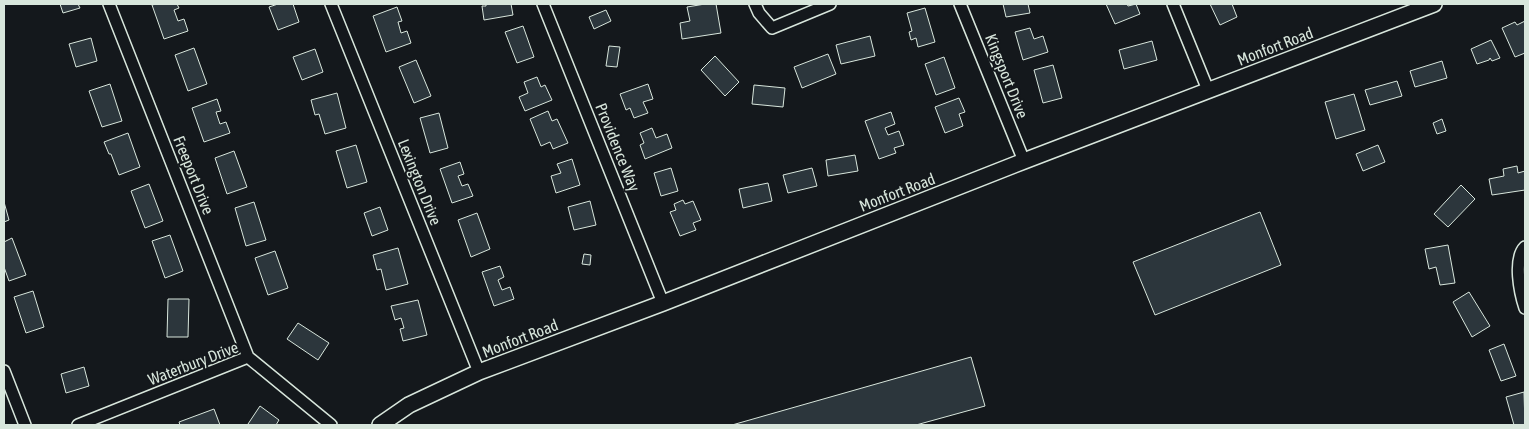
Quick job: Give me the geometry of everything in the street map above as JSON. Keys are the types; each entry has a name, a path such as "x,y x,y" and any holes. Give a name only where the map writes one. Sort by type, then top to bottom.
{"street":[{"name":"Freeport Drive","path":"109,4 248,357"},
{"name":"Lexington Drive","path":"331,4 480,372"},
{"name":"Providence Way","path":"543,4 662,303"},
{"path":"755,4 759,13 772,28 830,4"},
{"name":"Kingsport Drive","path":"960,4 1024,161"},
{"path":"1173,4 1208,90"},
{"name":"Monfort Road","path":"380,425 409,404 480,372 1434,4"},
{"path":"1525,247 1522,250 1518,265 1521,296 1525,308"},
{"name":"Waterbury Drive","path":"78,425 248,357 331,425"},
{"path":"4,371 25,425"}],"building":[{"path":"60,4 78,4 80,8 63,13"},
{"path":"177,4 179,8 174,10 178,21 184,19 188,31 164,39 152,5"},
{"path":"278,4 293,4 299,22 278,30 269,7"},
{"path":"486,4 511,4 513,15 484,20 482,6 486,6"},
{"path":"716,4 721,33 682,39 680,23 690,21 687,7"},
{"path":"1003,4 1028,4 1030,13 1006,17"},
{"path":"1106,4 1127,4 1128,6 1136,4 1140,14 1115,24"},
{"path":"1210,4 1232,4 1237,17 1220,25"},
{"path":"397,7 402,21 398,22 401,33 407,31 411,43 386,52 373,16"},
{"path":"925,8 935,42 918,47 916,38 911,40 909,32 912,31 907,13"},
{"path":"606,10 611,21 594,29 589,17"},
{"path":"1525,21 1525,53 1515,57 1502,28 1515,22 1517,25"},
{"path":"523,26 534,57 517,63 505,32"},
{"path":"1030,28 1034,39 1043,36 1048,52 1023,60 1015,32"},
{"path":"870,36 875,56 841,64 836,45"},
{"path":"91,38 97,61 76,67 69,44"},
{"path":"1491,40 1500,58 1492,61 1490,58 1477,64 1471,49"},
{"path":"1152,41 1157,60 1124,69 1119,50"},
{"path":"609,46 620,47 617,67 606,66"},
{"path":"194,48 207,84 188,91 175,55"},
{"path":"315,49 323,72 302,80 293,57"},
{"path":"828,54 836,74 802,88 794,67"},
{"path":"715,56 739,82 725,96 701,70"},
{"path":"944,57 955,88 936,95 925,64"},
{"path":"416,60 431,96 414,103 399,67"},
{"path":"1442,61 1447,78 1415,87 1410,71"},
{"path":"1053,65 1062,98 1043,103 1034,70"},
{"path":"537,77 541,87 545,85 552,100 525,111 519,97 528,93 524,82"},
{"path":"1397,81 1402,96 1370,105 1365,90"},
{"path":"110,84 122,121 102,127 89,91"},
{"path":"648,84 653,99 643,102 648,113 634,118 630,108 626,110 620,94"},
{"path":"754,85 785,88 783,107 752,104"},
{"path":"337,93 346,128 325,134 319,114 315,115 311,100"},
{"path":"1354,94 1365,130 1336,139 1325,102"},
{"path":"959,98 965,112 959,114 963,126 945,133 935,107"},
{"path":"217,99 221,111 216,112 220,124 226,122 230,133 204,142 192,108"},
{"path":"548,111 552,121 557,119 568,143 553,149 550,142 541,146 530,119"},
{"path":"891,112 895,124 885,128 888,135 899,131 904,145 894,148 896,153 879,159 865,121"},
{"path":"439,113 448,148 430,153 420,118"},
{"path":"1442,119 1446,131 1437,134 1433,123"},
{"path":"652,128 656,138 667,134 672,148 645,159 640,145 644,143 640,133"},
{"path":"128,133 140,167 119,175 104,142"},
{"path":"356,145 367,182 347,188 336,151"},
{"path":"1378,145 1385,162 1363,171 1356,154"},
{"path":"234,151 247,187 227,194 215,158"},
{"path":"855,155 858,171 828,176 826,160"},
{"path":"572,159 580,185 556,193 551,176 561,173 557,164"},
{"path":"460,162 464,174 458,176 462,186 468,184 473,196 452,203 440,169"},
{"path":"1517,166 1518,173 1525,171 1525,190 1492,195 1489,179 1504,176 1503,169"},
{"path":"671,168 678,191 661,196 654,173"},
{"path":"812,168 817,186 788,193 783,175"},
{"path":"768,183 772,201 743,208 739,189"},
{"path":"149,184 163,221 145,228 131,191"},
{"path":"1461,185 1475,199 1448,227 1434,214"},
{"path":"683,200 685,204 693,201 701,220 693,223 696,230 680,236 670,212 676,210 674,204"},
{"path":"590,201 596,225 574,230 568,207"},
{"path":"4,202 9,220 4,222"},
{"path":"254,202 266,240 246,246 235,208"},
{"path":"380,207 388,230 372,236 364,213"},
{"path":"1260,212 1281,265 1155,315 1133,262"},
{"path":"477,213 490,249 471,257 458,220"},
{"path":"170,235 183,271 165,278 152,241"},
{"path":"12,238 26,275 9,281 4,267 4,242"},
{"path":"1448,245 1455,283 1440,285 1436,267 1429,269 1425,249"},
{"path":"398,248 408,284 386,290 381,269 377,270 373,255"},
{"path":"275,251 288,288 268,295 255,258"},
{"path":"584,254 591,255 590,265 582,264"},
{"path":"500,266 504,277 498,280 502,290 510,287 514,299 494,306 482,272"},
{"path":"33,291 44,327 26,333 14,297"},
{"path":"1469,292 1490,326 1472,337 1453,302"},
{"path":"168,299 189,299 188,337 167,337"},
{"path":"418,300 427,335 403,341 400,329 404,328 401,318 395,320 391,306"},
{"path":"298,323 329,343 318,360 287,339"},
{"path":"1504,344 1516,376 1501,381 1489,350"},
{"path":"971,357 985,406 916,425 732,425"},
{"path":"84,367 89,386 66,393 61,374"},
{"path":"1524,392 1525,425 1514,425 1506,397"},
{"path":"260,406 279,420 276,425 248,424"},
{"path":"214,409 220,425 180,425 179,422"}]}
